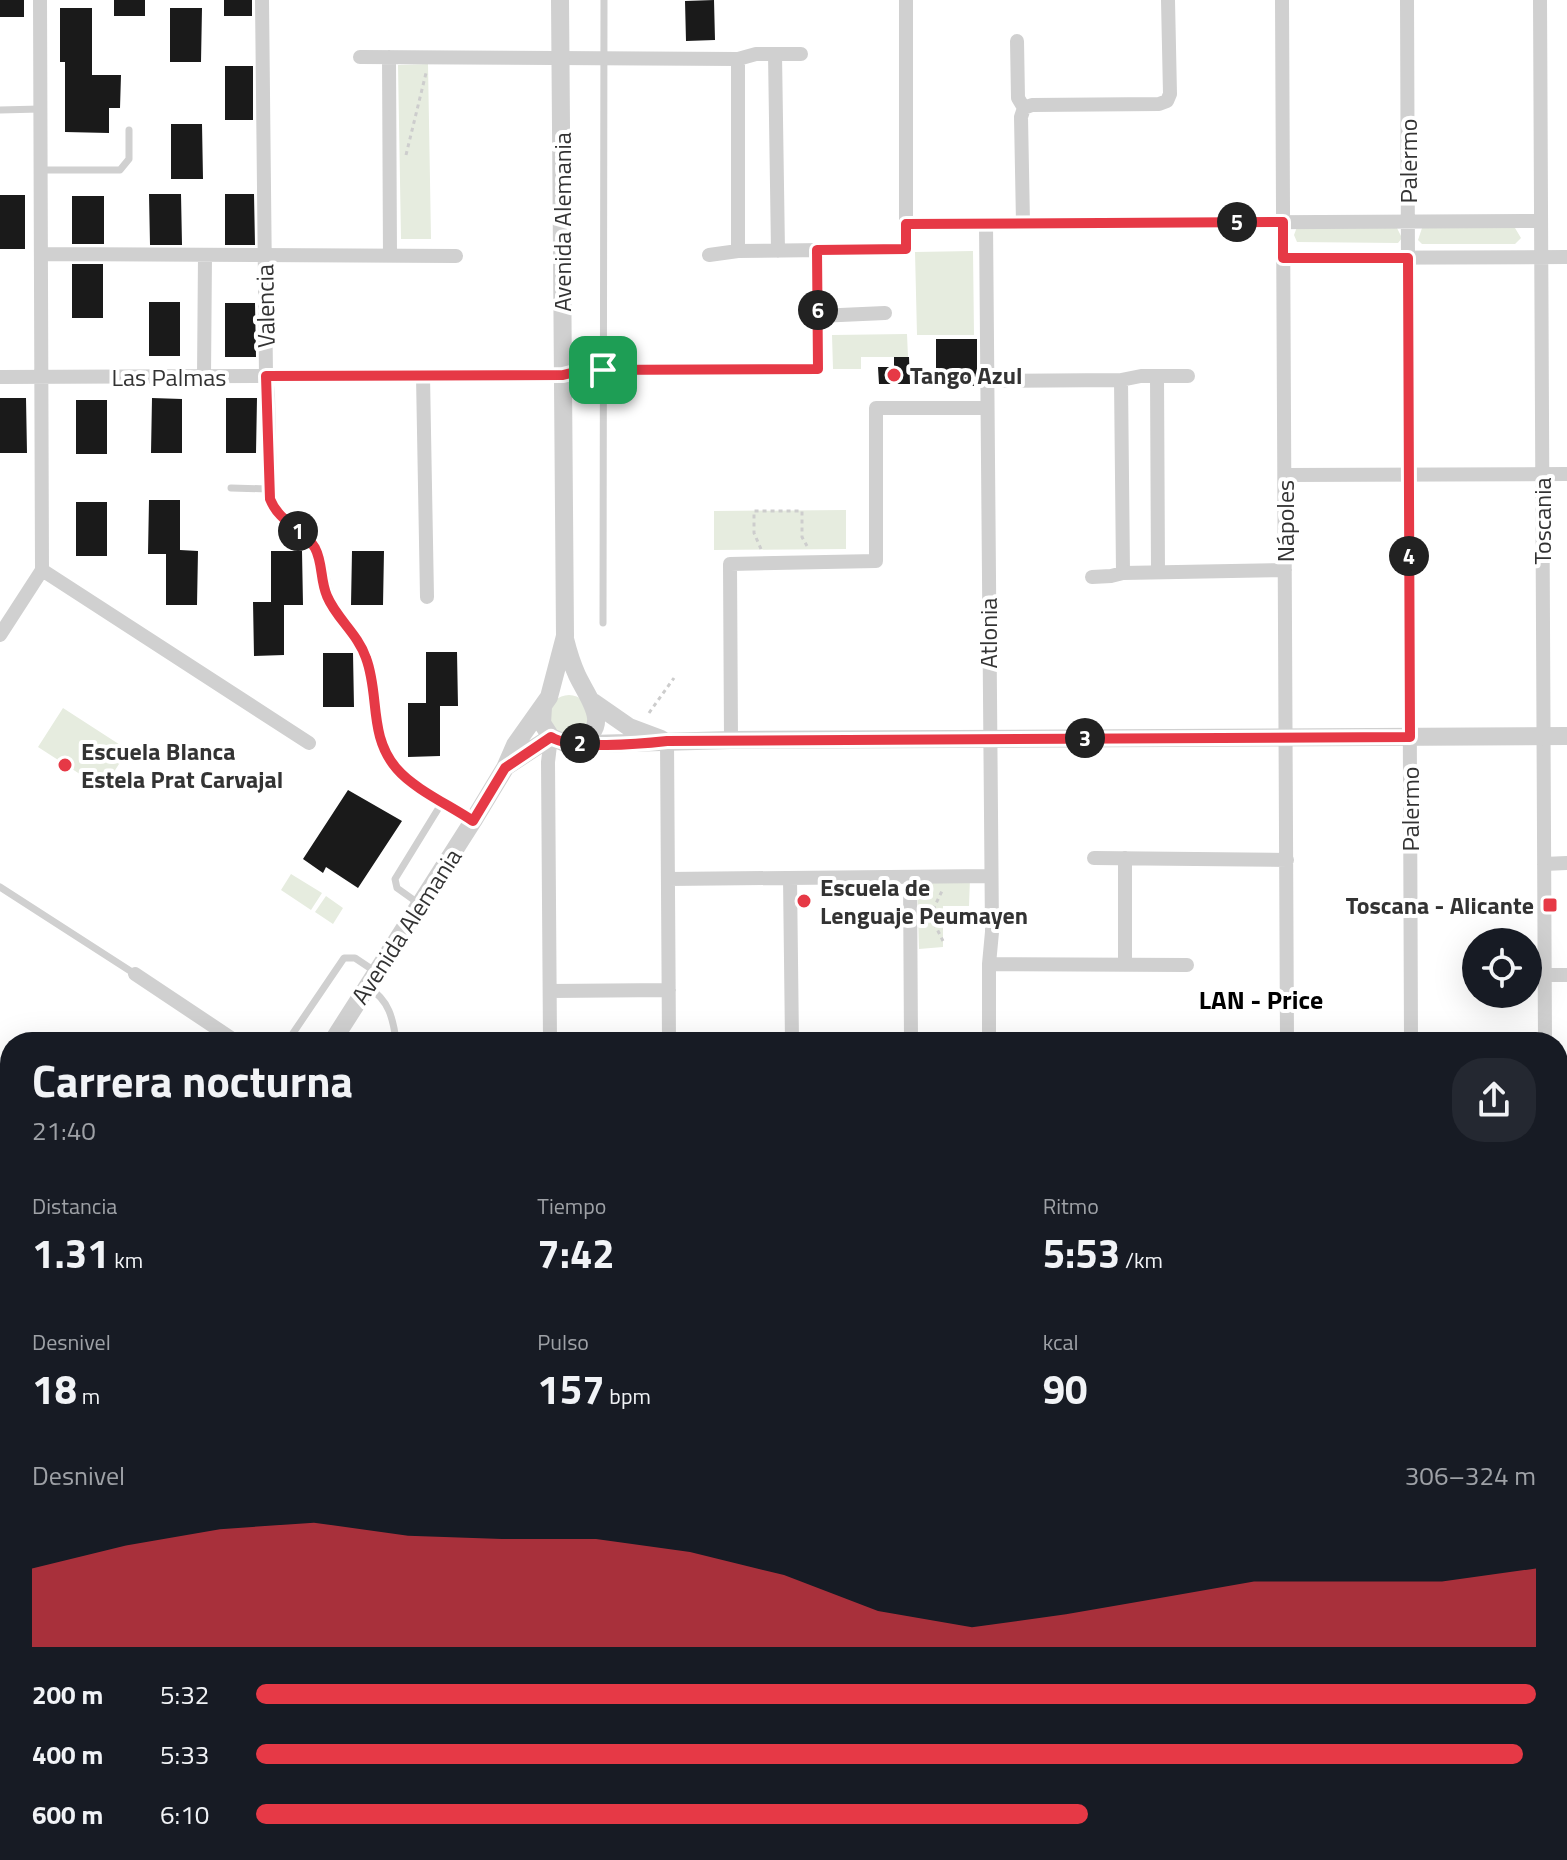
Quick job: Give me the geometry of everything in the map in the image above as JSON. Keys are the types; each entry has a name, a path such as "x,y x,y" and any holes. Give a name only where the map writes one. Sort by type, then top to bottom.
{"street":[{"path":"0,635 42,570 40,0"},
{"name":"Valencia","path":"262,0 268,489"},
{"name":"Avenida Alemania","path":"560,0 565,636 575,671 590,698"},
{"path":"709,255 738,251 906,249 906,0"},
{"path":"1024,108 1032,105 1159,104 1167,101 1170,94 1168,0"},
{"name":"Nápoles","path":"1282,0 1287,1032"},
{"name":"Palermo","path":"1407,0 1411,1032"},
{"name":"Toscania","path":"1540,0 1545,1032"},
{"path":"1017,41 1018,98 1024,108 1021,117 1023,223"},
{"path":"360,57 738,59 756,54 801,54"},
{"path":"775,54 778,251"},
{"path":"389,57 390,256"},
{"path":"738,59 738,251"},
{"path":"906,224 1541,221"},
{"name":"Atlonia","path":"986,223 991,876 989,1032"},
{"path":"817,250 818,316 885,313"},
{"path":"41,254 456,256"},
{"path":"204,376 205,255"},
{"path":"1283,258 1567,257"},
{"name":"Las Palmas","path":"0,377 563,375 583,370 818,369 818,316"},
{"path":"423,376 427,597"},
{"path":"1157,376 1158,572"},
{"path":"987,381 1188,376"},
{"path":"1121,380 1123,573"},
{"path":"731,740 730,564 876,561 876,408 987,408"},
{"path":"1285,475 1567,474"},
{"path":"268,489 278,514 315,548 327,598 366,656 377,729 389,757 402,774 473,821"},
{"path":"42,570 309,743"},
{"path":"1092,577 1123,573 1285,570"},
{"name":"Avenida Alemania","path":"505,768 551,737 542,723 565,636"},
{"path":"546,702 559,690 571,688 629,727 667,741"},
{"path":"575,743 589,735 595,726 597,716 590,698"},
{"name":"Avenida Alemania","path":"338,1032 473,821 515,745 546,702"},
{"path":"550,1032 548,762 551,737 565,743 637,744 731,740 1567,736"},
{"path":"667,741 669,1032"},
{"path":"1094,858 1287,860"},
{"path":"1125,858 1125,965"},
{"path":"1544,864 1567,863"},
{"path":"668,879 991,876"},
{"path":"910,877 911,1032"},
{"path":"790,878 792,1032"},
{"path":"989,964 1187,965"},
{"path":"135,974 222,1032"},
{"path":"1544,975 1567,975"},
{"path":"550,991 669,990"}],"lane":[{"path":"603,623 604,0"},
{"path":"0,110 40,109"},
{"path":"40,170 120,170 129,159 129,130"},
{"path":"231,488 268,489"},
{"path":"420,904 397,888 395,879 443,801"},
{"path":"0,887 135,974"},
{"path":"294,1032 344,958 355,958 387,1004 394,1032"}],"path":[{"path":"404,165 430,58"},
{"path":"768,563 754,533 754,511 802,511 802,537 816,563"},
{"path":"649,713 674,678"},
{"path":"923,930 948,876"},
{"path":"1125,1860 1135,1860"}],"shaded area":[{"path":"428,64 431,239 401,239 398,65"},
{"path":"1297,227 1397,228 1402,238 1398,243 1297,242 1294,235"},
{"path":"1422,228 1515,228 1521,238 1515,244 1422,244 1418,240"},
{"path":"973,251 974,335 917,335 915,252"},
{"path":"907,334 908,357 861,357 861,369 833,369 832,335"},
{"path":"846,510 846,549 714,550 714,511"},
{"path":"569,695 583,701 589,715 583,729 569,735 555,729 549,715 555,701"},
{"path":"63,708 128,750 103,789 38,747"},
{"path":"291,874 322,893 311,910 281,890"},
{"path":"970,878 969,906 943,906 943,947 919,949 917,884 924,879"},
{"path":"326,896 343,908 333,924 315,912"}],"building":[{"path":"0,0 24,0 24,17 0,17"},
{"path":"114,0 145,0 145,16 114,16"},
{"path":"224,0 252,0 252,16 224,16"},
{"path":"714,0 715,40 686,41 685,1"},
{"path":"60,8 92,8 92,75 121,75 120,108 109,108 109,133 65,132 65,62 60,62"},
{"path":"170,8 202,8 201,62 170,62"},
{"path":"225,66 253,66 253,120 225,120"},
{"path":"171,124 202,124 203,179 171,179"},
{"path":"149,194 181,194 182,245 150,245"},
{"path":"225,194 254,194 255,245 225,245"},
{"path":"0,195 25,195 25,249 0,249"},
{"path":"72,196 104,196 104,244 72,244"},
{"path":"72,264 103,264 103,318 72,318"},
{"path":"149,302 180,302 180,356 149,356"},
{"path":"225,303 255,303 256,357 225,357"},
{"path":"936,339 977,339 977,386 936,386"},
{"name":"Tango Azul","path":"894,357 909,357 910,384 879,384 878,367 894,367"},
{"path":"0,398 26,398 27,453 0,453"},
{"path":"152,398 182,399 182,453 151,453"},
{"path":"226,398 257,398 256,453 226,453"},
{"path":"76,400 107,400 107,454 76,454"},
{"path":"149,500 180,500 180,550 198,551 197,605 166,605 166,554 148,554"},
{"path":"76,502 107,502 107,556 76,556"},
{"path":"271,551 302,551 303,605 284,605 284,655 254,656 253,602 271,602"},
{"path":"352,551 384,551 383,605 351,605"},
{"path":"426,652 457,652 458,706 440,706 440,756 408,757 408,703 426,703"},
{"path":"323,653 353,653 354,707 323,707"},
{"path":"348,790 402,821 358,888 326,867 323,873 303,859"}],"place":[{"name":"Tango Azul","path":"894,375"},
{"name":"Escuela Blanca Estela Prat Carvajal","path":"65,765"},
{"name":"Escuela de Lenguaje Peumayen","path":"804,901"},
{"name":"Toscana - Alicante","path":"1550,905"}],"district":[{"name":"LAN - Price","path":"1261,999"}],"route":[{"path":"1283,222 1283,258 1408,258 1410,737 592,744 565,743 551,737 505,768 473,821 402,774 381,741 366,656 327,598 315,548 305,536 282,519 270,499 266,376 563,375 583,370 603,370 818,369 817,250 906,249 906,224 1283,222"}]}
